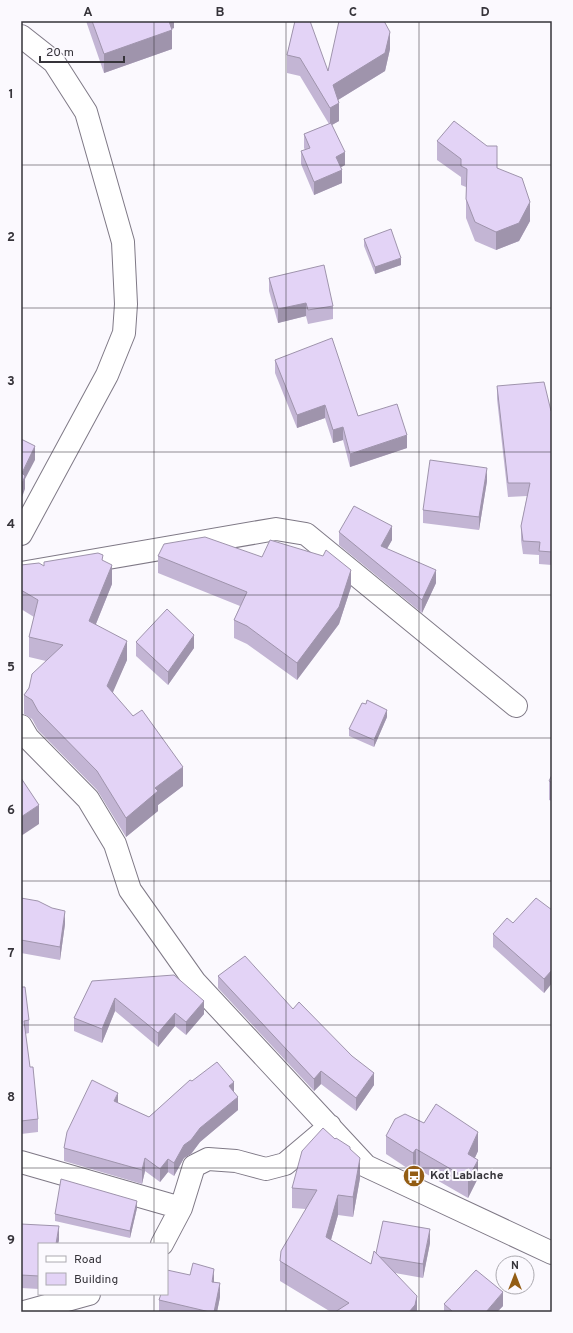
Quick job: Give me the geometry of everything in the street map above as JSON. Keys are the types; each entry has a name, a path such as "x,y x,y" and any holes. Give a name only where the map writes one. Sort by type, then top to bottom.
{"street":[{"path":"21,36 54,62 86,112 123,242 126,304 124,333 107,375 21,534"},
{"path":"21,573 276,529 306,534 516,706"},
{"path":"21,726 28,738 88,799 115,844 130,890 196,982 366,1166 552,1253"},
{"path":"163,1243 182,1208 194,1166 208,1159 236,1161 266,1169 285,1164 330,1126"},
{"path":"21,1162 182,1208"},
{"path":"24,1312 85,1295"}],"building":[{"path":"92,21 169,21 172,30 104,54"},
{"path":"295,21 310,21 328,71 339,21 384,21 390,32 385,53 333,85 339,103 330,108 300,58 287,55"},
{"path":"454,121 487,146 497,146 497,168 522,178 530,202 519,223 496,232 475,222 466,199 467,169 461,166 461,159 437,141"},
{"path":"331,123 345,152 336,157 342,170 314,182 301,151 310,148 304,134"},
{"path":"391,229 401,258 375,267 364,239"},
{"path":"324,265 333,306 308,310 306,303 278,309 269,278"},
{"path":"332,338 358,416 397,404 407,435 350,454 343,427 333,430 325,405 297,415 275,360"},
{"path":"544,382 552,411 552,552 539,551 540,542 523,541 521,526 530,483 508,483 497,386"},
{"path":"21,439 35,446 22,473 25,476 21,486"},
{"path":"430,460 487,468 479,517 423,510"},
{"path":"354,506 392,526 381,546 436,570 422,600 339,532"},
{"path":"205,537 262,557 270,540 323,556 326,550 351,570 339,607 297,663 247,626 234,620 247,592 158,556 164,544"},
{"path":"98,553 103,555 102,560 112,565 89,621 127,641 107,686 133,716 142,710 183,767 155,788 158,791 126,818 97,771 38,711 32,700 24,695 29,688 32,674 63,645 29,637 38,600 21,590 21,565 39,563 44,566 44,562"},
{"path":"167,609 194,635 168,672 136,642"},
{"path":"367,700 387,710 374,740 349,729 362,703 366,704"},
{"path":"552,775 552,783 549,781"},
{"path":"21,778 39,805 21,817"},
{"path":"21,898 38,901 52,908 65,911 60,947 21,940"},
{"path":"536,898 552,910 552,970 544,979 493,934 507,918 513,923"},
{"path":"245,956 293,1009 299,1002 352,1056 374,1073 356,1098 321,1071 314,1079 218,976"},
{"path":"174,975 204,1001 186,1022 175,1013 158,1033 115,998 102,1029 74,1018 92,981"},
{"path":"21,987 25,987 29,1020 24,1021 30,1067 33,1067 38,1119 21,1121"},
{"path":"217,1062 234,1082 229,1086 238,1097 200,1128 191,1140 184,1145 174,1163 168,1159 160,1169 145,1158 142,1170 64,1148 67,1132 92,1080 118,1093 114,1101 149,1117 190,1080 192,1081"},
{"path":"436,1104 478,1132 468,1154 478,1160 468,1179 416,1149 413,1153 386,1136 395,1119 405,1114 424,1123"},
{"path":"323,1128 335,1139 336,1138 350,1147 350,1149 360,1158 353,1197 338,1195 326,1237 371,1264 374,1251 417,1296 415,1305 409,1312 335,1312 349,1303 280,1261 281,1251 317,1190 292,1188 302,1151"},
{"path":"61,1179 137,1201 130,1231 55,1214"},
{"path":"383,1221 430,1229 423,1264 380,1257 376,1253"},
{"path":"21,1224 59,1226 56,1243 38,1243 38,1276 21,1275"},
{"path":"193,1263 214,1269 212,1282 220,1283 214,1312 159,1300 161,1295 168,1295 168,1270 190,1275"},
{"path":"476,1270 495,1285 495,1295 500,1295 486,1312 453,1312 444,1304"}],"place":[{"name":"Kot Lablache","path":"414,1176"}]}
